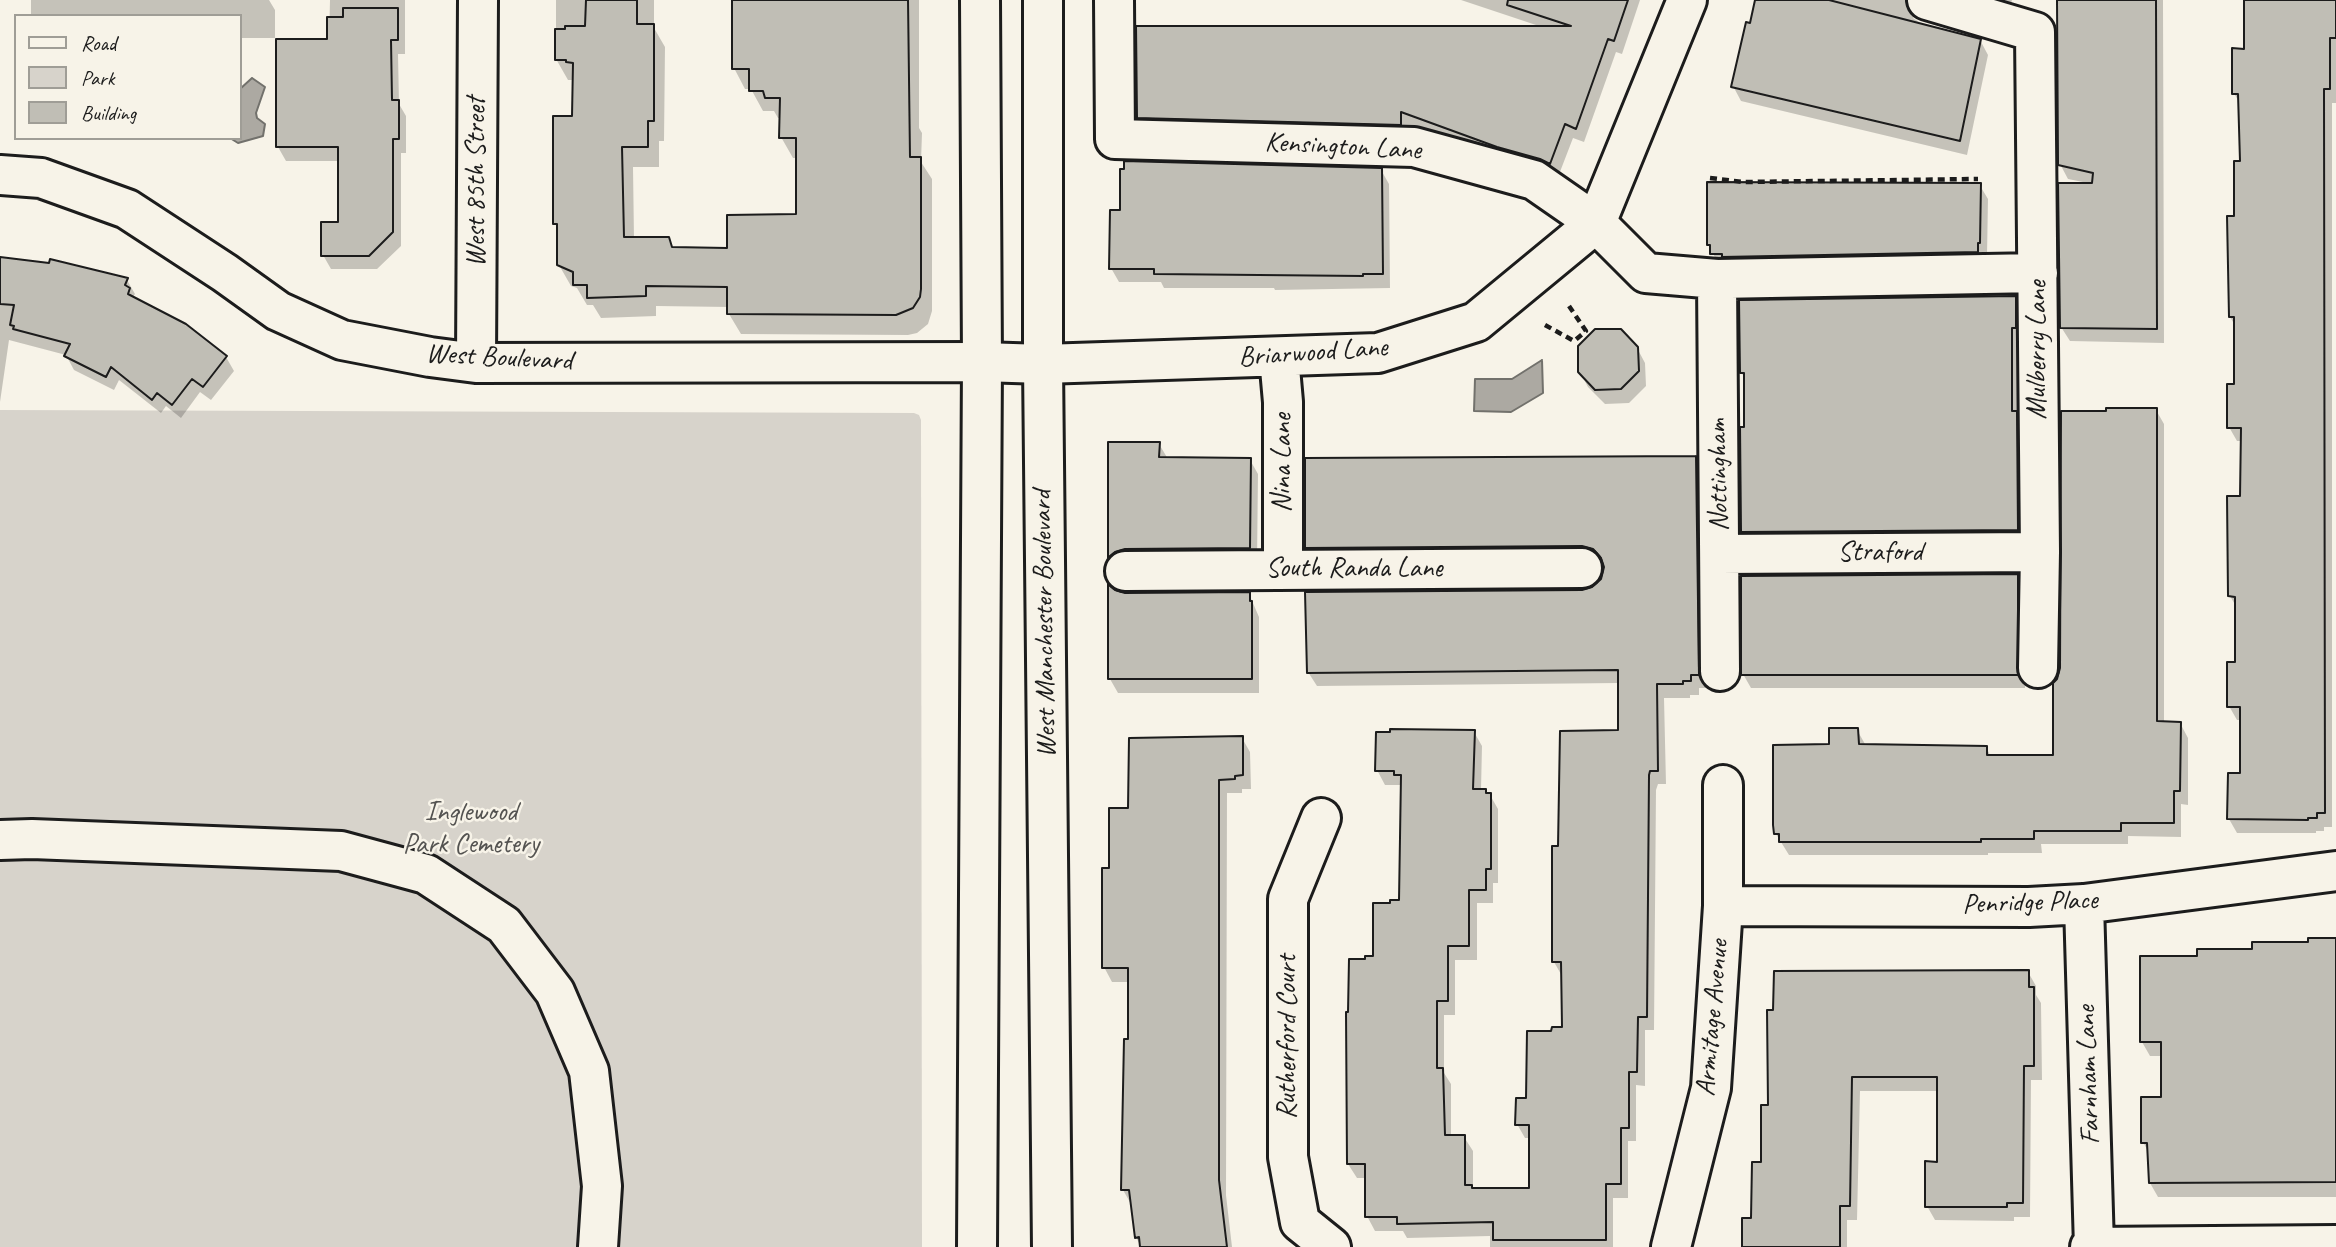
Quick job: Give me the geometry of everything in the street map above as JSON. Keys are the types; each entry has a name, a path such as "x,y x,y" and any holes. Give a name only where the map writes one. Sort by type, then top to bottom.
{"street":[{"name":"West 85th Street","path":"476,363 478,0"},
{"path":"977,1247 982,362 980,0"},
{"name":"West Manchester Boulevard","path":"1043,0 1043,364 1052,1247"},
{"name":"Kensington Lane","path":"1114,0 1115,139 1414,146 1534,180 1596,223 1646,272 1717,279 2038,273"},
{"name":"Briarwood Lane","path":"1043,364 1378,353 1476,322 1596,223 1687,0"},
{"name":"Mulberry Lane","path":"1927,0 2035,32 2040,552 2038,668"},
{"name":"West Boulevard","path":"0,175 41,178 127,209 225,272 278,311 342,340 430,358 476,363 1043,364"},
{"name":"Nottingham","path":"1717,279 1720,671"},
{"name":"Nina Lane","path":"1279,358 1283,402 1283,569"},
{"name":"Straford","path":"1720,554 2040,552"},
{"name":"South Randa Lane","path":"1125,571 1583,568"},
{"name":"Armitage Avenue","path":"1671,1247 1711,1088 1723,906 1723,785"},
{"name":"Rutherford Court","path":"1321,818 1287,899 1288,1157 1300,1222 1331,1247"},
{"path":"0,840 341,851 426,874 504,925 555,992 589,1071 602,1185 598,1247"},
{"name":"Penridge Place","path":"1723,906 2029,907 2084,904 2336,871"},
{"name":"Farnham Lane","path":"2084,904 2092,1247"},
{"path":"2092,1247 2336,1245"}],"path":[{"path":"1710,178 1743,182 1978,179"},
{"path":"1545,325 1574,341 1586,331 1567,303"}],"green space":[{"name":"Inglewood Park Cemetery","path":"0,410 919,415 922,1247 0,1247"}],"shaded area":[{"path":"252,78 265,87 256,113 257,118 265,124 263,136 238,143 233,140 242,140 242,87"},
{"path":"1542,360 1543,393 1511,412 1474,411 1475,379 1512,379"}],"building":[{"path":"586,0 637,0 637,24 654,24 654,121 648,121 648,147 622,147 624,237 669,237 672,247 727,248 727,215 796,214 796,138 779,138 780,98 765,98 763,91 749,91 749,69 732,69 732,0 908,0 910,157 921,157 921,289 920,297 913,308 896,315 727,314 727,287 646,286 646,296 587,298 587,285 573,285 573,272 557,265 557,224 553,224 553,116 572,116 573,63 555,60 555,29 585,26"},
{"path":"1508,0 1628,0 1614,41 1608,39 1576,129 1565,124 1550,164 1401,112 1401,125 1137,118 1136,26 1571,26 1507,5"},
{"path":"1755,0 1829,0 1981,39 1960,141 1731,87 1746,22 1750,23"},
{"path":"2057,0 2156,0 2157,329 2060,328 2058,183 2092,183 2093,173 2058,165"},
{"path":"2244,0 2336,0 2336,38 2330,38 2330,89 2324,89 2325,813 2317,813 2317,818 2308,820 2227,819 2228,773 2240,773 2240,707 2227,707 2227,662 2235,662 2235,597 2228,596 2227,496 2240,496 2241,428 2227,428 2227,384 2234,384 2234,317 2229,317 2227,216 2234,216 2234,161 2240,161 2238,94 2232,94 2232,48 2244,49"},
{"path":"343,8 398,8 398,40 391,40 392,100 399,100 399,139 393,139 393,232 369,256 321,256 321,222 338,222 338,147 276,147 276,39 327,39 327,17 343,17"},
{"path":"1124,161 1382,168 1383,274 1154,274 1154,269 1109,269 1110,210 1120,210 1120,169 1124,169"},
{"path":"1707,182 1981,183 1978,252 1722,257 1722,254 1710,254 1710,245 1707,245"},
{"path":"0,257 49,263 50,259 128,278 125,285 130,288 128,294 186,324 227,356 203,387 192,379 172,405 157,393 152,400 111,367 106,377 64,356 70,344 13,329 14,326 10,325 14,305 0,304"},
{"path":"2016,296 2016,328 2012,328 2012,411 2017,411 2018,530 1741,532 1740,427 1744,427 1744,373 1740,373 1739,300"},
{"path":"1595,329 1621,329 1638,347 1639,371 1621,389 1595,390 1578,372 1578,346"},
{"path":"2106,408 2157,408 2157,721 2181,722 2180,791 2174,791 2174,823 2121,823 2121,831 2034,831 2034,839 1981,839 1981,842 1779,842 1779,834 1774,834 1773,825 1773,745 1829,744 1829,728 1858,728 1859,744 1987,746 1987,755 2053,755 2053,683 2060,668 2061,411 2106,411"},
{"path":"1108,442 1160,442 1159,457 1251,458 1250,548 1125,549 1108,558"},
{"path":"1696,456 1699,675 1691,675 1691,681 1683,681 1683,684 1657,684 1658,771 1650,771 1649,775 1647,1017 1638,1017 1637,1072 1629,1072 1629,1128 1621,1128 1621,1184 1606,1184 1606,1240 1493,1240 1493,1222 1397,1224 1397,1217 1365,1217 1365,1164 1347,1164 1346,1012 1349,959 1373,956 1373,903 1399,900 1401,775 1394,775 1394,771 1375,771 1376,732 1390,732 1390,729 1475,730 1473,789 1486,789 1486,793 1491,793 1491,869 1486,869 1486,890 1469,890 1469,946 1448,946 1448,1001 1437,1001 1437,1068 1443,1068 1445,1135 1465,1135 1465,1185 1472,1185 1472,1188 1529,1188 1529,1125 1515,1125 1516,1098 1526,1098 1527,1031 1551,1031 1552,1027 1562,1027 1561,962 1552,962 1552,846 1558,846 1560,731 1618,730 1618,670 1307,673 1305,592 1582,590 1592,587 1601,579 1604,567 1601,558 1593,549 1582,546 1305,548 1305,458"},
{"path":"2018,574 2018,675 1741,675 1741,576"},
{"path":"1108,584 1125,593 1250,592 1252,679 1108,679"},
{"path":"1243,736 1243,775 1235,776 1235,779 1219,780 1219,1180 1227,1247 1140,1247 1139,1237 1135,1238 1129,1190 1121,1190 1124,1039 1128,1039 1128,968 1102,968 1102,868 1109,868 1109,808 1128,808 1129,738"},
{"path":"2308,938 2336,938 2336,1182 2149,1183 2147,1143 2141,1143 2141,1097 2161,1097 2161,1042 2140,1042 2140,956 2197,956 2197,949 2252,949 2252,942 2308,942"},
{"path":"2029,970 2029,987 2034,987 2034,1066 2024,1066 2023,1203 2007,1203 2007,1207 1925,1207 1925,1161 1937,1162 1937,1077 1852,1077 1850,1206 1840,1206 1840,1247 1742,1247 1742,1218 1751,1218 1752,1162 1761,1162 1761,1105 1768,1105 1767,1010 1773,1010 1774,971"}]}
